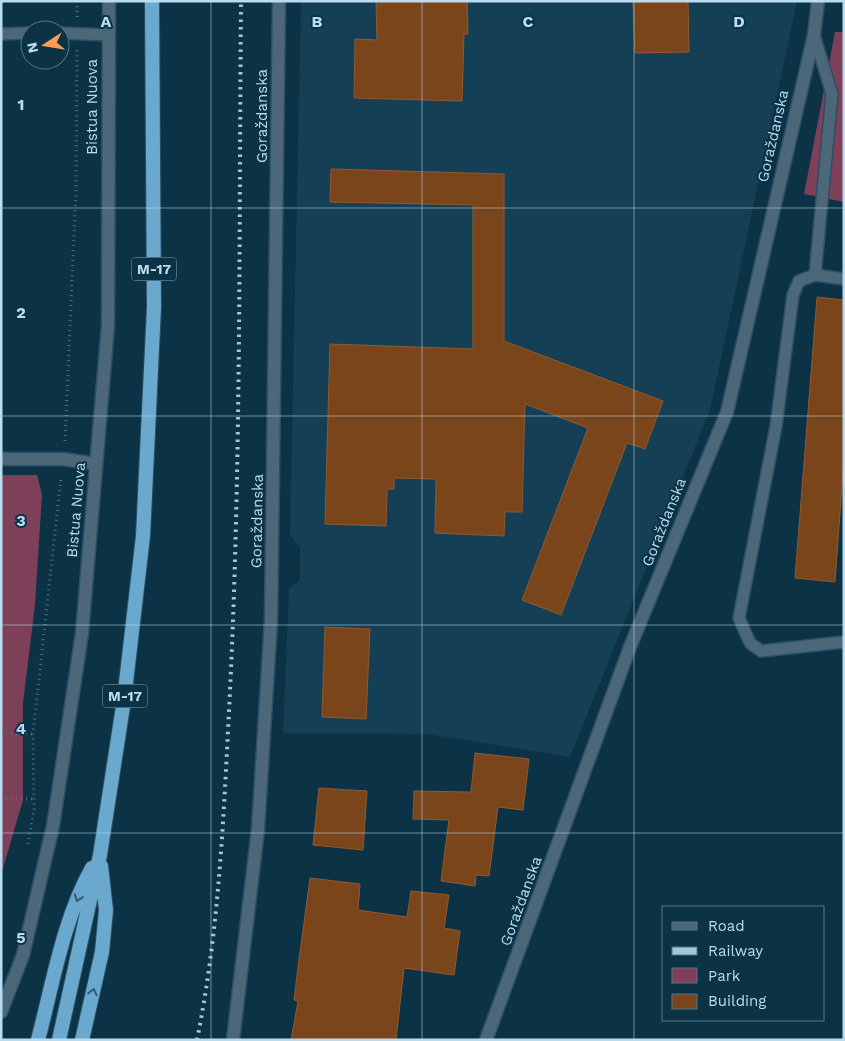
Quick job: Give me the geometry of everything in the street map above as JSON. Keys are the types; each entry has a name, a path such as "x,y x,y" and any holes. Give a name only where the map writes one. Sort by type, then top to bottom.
{"highway":[{"name":"M-17","path":"59,1040 100,854 124,700 143,526 154,307 152,1"},
{"path":"38,1040 70,919 83,885 100,854"},
{"path":"82,1040 102,952 104,935 106,910 100,854"}],"street":[{"name":"Bistua Nuova","path":"1,1012 23,954 53,826 82,633 108,325 109,1"},
{"name":"Goraždanska","path":"233,1040 258,829 272,620 279,1"},
{"name":"Goraždanska","path":"486,1040 630,647 727,412 814,35 818,1"},
{"path":"1,459 63,459 96,464"}],"lane":[{"path":"1,34 20,33"},
{"path":"70,33 109,35"},
{"path":"814,35 832,94 814,275"},
{"path":"844,279 814,275 800,281 793,295 776,426 739,618 750,643 761,651 844,642"}],"path":[{"path":"27,847 34,810 33,734 63,459 76,189 77,1"},
{"path":"1,733 33,734"},
{"path":"1,798 33,799"}],"shaded area":[{"path":"301,1 797,1 710,410 570,757 427,734 283,733 289,589 300,580 300,548 290,535"}],"green space":[{"path":"835,32 844,32 844,202 804,194"},
{"path":"1,475 37,475 42,494 35,605 23,703 23,800 1,875"}],"building":[{"path":"376,1 467,1 468,34 464,34 462,101 354,98 355,39 377,40"},
{"path":"633,1 688,1 689,52 635,53"},
{"path":"331,169 504,174 504,341 663,401 645,449 627,443 561,615 522,600 588,428 525,404 522,512 505,512 504,536 435,533 436,479 394,478 394,489 387,489 386,526 325,524 330,344 473,349 473,205 330,202"},
{"path":"817,297 844,300 844,458 835,582 795,578"},
{"path":"325,627 370,629 366,719 322,717"},
{"path":"475,753 529,759 523,810 498,807 489,876 476,875 475,886 441,881 449,820 413,819 414,791 471,792"},
{"path":"319,788 367,791 363,850 313,845"},
{"path":"310,878 360,884 358,910 407,917 411,891 449,895 444,928 460,931 454,975 404,968 396,1040 291,1040 298,1001 294,1000"}],"railway":[{"path":"197,1040 211,954 220,866 234,605 240,260 241,1"}]}
